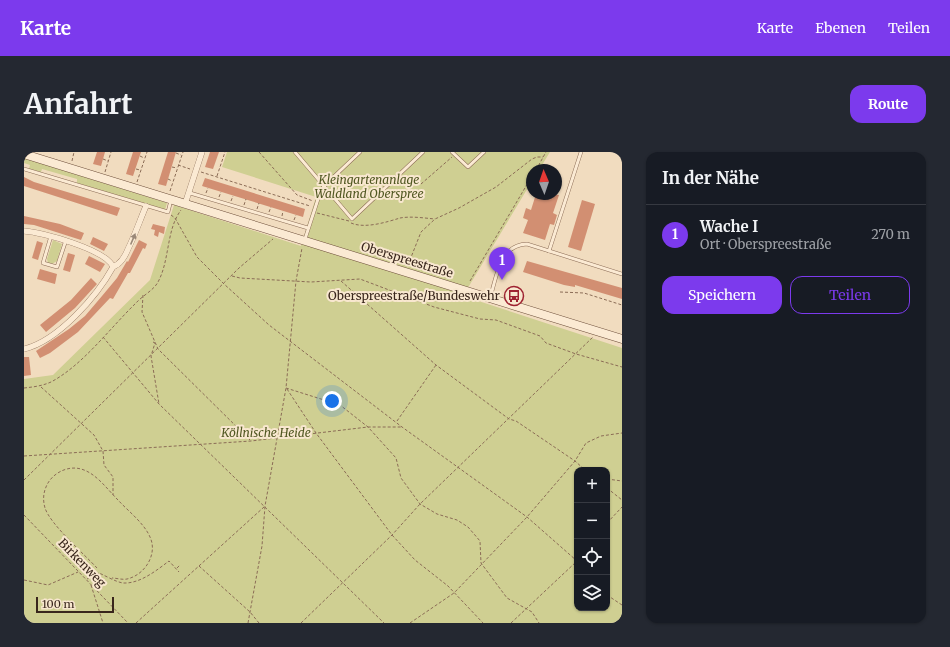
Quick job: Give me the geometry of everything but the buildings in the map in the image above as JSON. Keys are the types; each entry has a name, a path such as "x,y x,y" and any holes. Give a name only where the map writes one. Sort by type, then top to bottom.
{"main road":[{"name":"Oberspreestraße","path":"24,154 622,339"}],"street":[{"path":"185,204 202,152"},
{"path":"24,349 46,339 66,324 95,296 106,281 113,267 119,263 128,248 146,206"},
{"path":"24,231 66,240 100,255 111,262 113,267"}],"lane":[{"path":"296,152 352,219 423,152"},
{"path":"304,241 313,212 324,186 360,152"},
{"path":"453,153 468,167 484,152"},
{"path":"549,251 581,152"},
{"path":"24,169 168,212 170,200"},
{"path":"190,192 308,228"},
{"path":"51,236 44,263 57,267 66,240"},
{"path":"490,298 507,251 516,245 527,244 622,274"}],"path":[{"path":"69,169 74,152"},
{"path":"102,179 111,152"},
{"path":"135,189 147,152"},
{"path":"170,200 173,181 183,152"},
{"path":"217,177 225,152"},
{"path":"259,152 297,195 317,202"},
{"path":"539,164 546,152"},
{"path":"176,153 181,155"},
{"path":"421,184 453,153"},
{"path":"140,156 145,158"},
{"path":"406,267 421,232 435,219 459,208 496,187 532,159 543,157"},
{"path":"103,159 108,161"},
{"path":"178,166 315,207"},
{"path":"172,167 177,168"},
{"path":"136,169 141,170"},
{"path":"168,179 173,181"},
{"path":"470,281 526,186"},
{"path":"206,194 208,188"},
{"path":"219,197 220,192"},
{"path":"231,201 233,196"},
{"path":"244,205 246,200"},
{"path":"24,388 40,386 51,382 77,362 143,295 158,284 164,269 175,218 185,204"},
{"path":"257,209 259,204"},
{"path":"269,213 270,207"},
{"path":"282,217 283,211"},
{"path":"313,212 358,225 394,222 400,218 435,219"},
{"path":"294,221 296,215"},
{"path":"175,218 197,257 269,325 396,422 527,516 574,558"},
{"path":"24,480 232,276 280,234"},
{"path":"248,623 262,546 265,506 286,388 296,281 304,241"},
{"path":"232,276 240,278 296,281 341,281 360,279 434,307 480,319 496,320 540,336 546,343 576,354 622,367"},
{"path":"341,281 436,365 509,419 516,421 582,467"},
{"path":"560,292 584,293 622,305"},
{"path":"143,295 142,312 158,349 251,441"},
{"path":"301,623 392,535 420,504 593,338 596,331"},
{"path":"103,337 159,404 384,623"},
{"path":"154,342 151,356 159,404"},
{"path":"396,422 436,365"},
{"path":"40,386 94,435 103,451 104,465 114,477 114,496"},
{"path":"286,388 340,405 368,427 396,458 401,478 420,504 437,514 457,520 468,527 480,541 481,563 507,598 532,612 539,623"},
{"path":"286,388 316,432 392,535 415,560 454,593 483,623"},
{"path":"24,456 251,441 316,432 368,427 402,426"},
{"path":"410,623 454,593 527,516 575,461 586,443 601,436 622,433"},
{"path":"97,568 48,515 44,501 44,493 50,480 58,473 74,468 90,472 143,526 150,536 152,552 149,562 142,572 127,579 112,578"},
{"path":"610,479 622,481"},
{"path":"610,490 622,500"},
{"path":"136,623 265,506"},
{"path":"610,520 622,507"},
{"name":"Birkenweg","path":"24,515 128,623"},
{"path":"87,580 99,573 123,583 133,582 156,571 169,561 179,572"},
{"path":"511,623 574,564"},
{"path":"176,569 180,565"},
{"path":"199,566 250,612 259,623"},
{"path":"24,580 48,585 78,571"},
{"path":"91,584 103,623"},
{"path":"610,597 622,605"}],"green space":[{"name":"Köllnische Heide","path":"227,152 550,152 543,164 526,164 526,191 463,296 622,348 622,623 24,623 24,379 53,375 150,280 174,205 301,246 316,197 222,167"},
{"path":"24,158 167,203 165,210 77,183 77,179 42,169 41,172 29,169 30,165 24,163"},
{"path":"53,240 62,244 57,261 52,264 48,263 47,259"}],"place":[{"name":"Wache I","path":"502,280"},
{"name":"Oberspreestraße/Bundeswehr","path":"514,296"}],"park label":[{"name":"Kleingartenanlage Waldland Oberspree","path":"369,187"}]}
